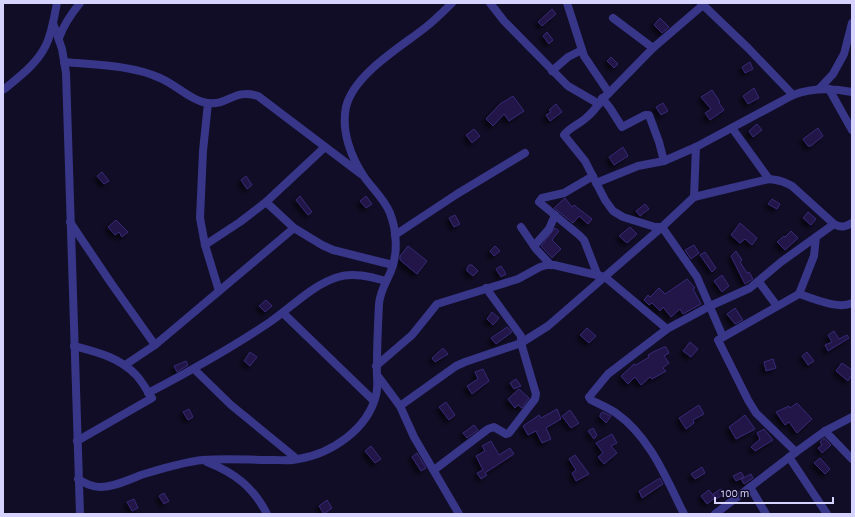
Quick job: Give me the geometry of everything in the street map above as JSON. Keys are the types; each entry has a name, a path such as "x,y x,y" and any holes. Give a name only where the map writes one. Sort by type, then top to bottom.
{"street":[{"path":"3,90 32,65 47,45 57,3"},
{"path":"59,38 71,13 80,3"},
{"path":"78,479 89,485 100,487 116,484 155,471 202,460 297,459 325,450 348,437 359,427 370,413 377,394 379,296 393,265 395,257 395,235 390,212 356,163 347,135 345,119 346,107 350,94 358,83 374,67 425,28 452,3"},
{"path":"490,3 504,21 568,86 603,99"},
{"path":"567,3 582,50 603,99 622,127 647,114 649,115 664,161"},
{"path":"662,227 655,227 617,214 605,200 582,156 564,135 586,119 603,99 653,48 702,4 748,48 793,95"},
{"path":"613,18 653,48"},
{"path":"53,23 59,38 64,62 80,514"},
{"path":"819,89 833,74 844,54 852,23"},
{"path":"552,71 561,61 582,50"},
{"path":"64,62 139,70 160,77 198,100 208,103 217,103 240,94 250,93 258,96 365,177"},
{"path":"829,88 852,130"},
{"path":"601,277 584,240 539,202 540,199 564,193 594,179 638,166 664,161 696,147 793,95 804,91 829,88 852,92"},
{"path":"208,103 202,151 200,218 205,245 219,291"},
{"path":"732,128 769,179"},
{"path":"205,245 240,222 266,202 326,147"},
{"path":"694,197 696,147"},
{"path":"395,235 456,194 525,153"},
{"path":"400,406 456,366 521,342 548,326 601,277 662,227 694,197 769,179 786,182 839,227 846,227 852,223"},
{"path":"266,202 294,228 322,245 333,250 393,265"},
{"path":"534,246 549,229 554,215"},
{"path":"70,221 155,346"},
{"path":"684,514 659,464 645,442 624,420 589,397 608,374 667,329 710,306 750,288 781,262 834,224"},
{"path":"521,227 534,246 551,265"},
{"path":"662,227 697,277 723,337"},
{"path":"125,365 155,346 294,228"},
{"path":"796,452 756,412 748,400 718,340 798,294 814,256 816,237"},
{"path":"377,370 412,335 437,304 518,279 540,267 551,265 601,277 667,329"},
{"path":"148,393 194,369 245,339 284,313 326,281 339,276 352,275 367,276 386,281"},
{"path":"758,282 777,306"},
{"path":"434,470 488,429 494,427 506,434 509,433 534,399 536,391 521,342 521,336 486,288"},
{"path":"798,294 836,305 844,306 852,303"},
{"path":"284,313 374,401"},
{"path":"74,346 108,356 125,365 137,375 152,398 77,441"},
{"path":"194,369 231,405 297,459"},
{"path":"377,370 400,406 414,437 459,514"},
{"path":"715,514 825,431 852,417"},
{"path":"825,431 852,458"},
{"path":"789,458 827,514"},
{"path":"202,460 232,473 248,487 267,514"},
{"path":"750,487 766,514"}],"building":[{"path":"552,9 556,14 542,26 538,22"},
{"path":"660,18 669,27 662,33 654,25"},
{"path":"547,32 553,40 549,44 543,36"},
{"path":"611,57 618,64 614,68 607,61"},
{"path":"750,62 753,69 745,73 742,67"},
{"path":"754,88 759,98 748,104 743,96"},
{"path":"712,90 724,110 710,120 705,113 711,109 701,97"},
{"path":"513,96 524,111 509,121 504,114 493,126 486,119 500,104"},
{"path":"663,103 668,111 661,115 656,107"},
{"path":"556,104 562,112 550,121 546,115 551,112 549,110"},
{"path":"757,124 762,130 753,137 749,131"},
{"path":"818,128 823,136 811,146 808,146 803,139"},
{"path":"474,129 480,136 472,143 466,135"},
{"path":"623,147 628,156 614,165 609,157"},
{"path":"102,172 109,181 104,184 97,176"},
{"path":"246,176 252,185 247,189 241,180"},
{"path":"300,196 312,212 308,215 296,200"},
{"path":"366,196 372,204 366,208 360,201"},
{"path":"565,198 572,207 574,205 592,219 588,224 579,216 573,223 554,208"},
{"path":"772,199 780,204 777,209 768,204"},
{"path":"645,204 649,209 640,216 636,211"},
{"path":"808,212 816,219 811,225 803,218"},
{"path":"455,215 460,224 454,227 449,218"},
{"path":"116,220 128,232 122,237 119,232 115,235 108,227"},
{"path":"740,223 757,238 752,245 745,239 740,243 731,235"},
{"path":"630,227 637,234 627,243 619,236"},
{"path":"555,228 559,231 552,240 561,249 552,258 541,246"},
{"path":"791,231 798,238 785,250 777,242"},
{"path":"694,245 699,253 691,259 685,250"},
{"path":"408,246 427,261 417,274 400,260 400,256"},
{"path":"495,246 500,251 494,256 490,251"},
{"path":"736,251 742,260 740,262 753,279 745,284 731,256"},
{"path":"705,252 716,268 712,272 700,255"},
{"path":"469,265 472,265 478,271 473,276 467,271"},
{"path":"501,266 506,274 501,277 496,269"},
{"path":"722,275 729,286 722,292 714,281"},
{"path":"687,279 695,288 693,289 701,304 683,314 680,309 671,317 663,307 660,311 652,303 649,305 644,300 648,295 650,297 659,288 665,294"},
{"path":"266,300 272,306 265,312 259,306"},
{"path":"735,308 743,320 735,324 727,314"},
{"path":"492,312 499,318 493,325 487,319"},
{"path":"507,327 512,332 496,344 491,338"},
{"path":"587,328 596,336 589,343 580,335"},
{"path":"834,331 839,339 847,335 849,338 828,351 825,345 832,342 828,335"},
{"path":"690,342 698,349 691,357 683,351"},
{"path":"666,347 669,353 664,356 669,363 663,368 666,371 652,379 650,377 641,385 635,377 628,384 621,376 634,364 636,365 649,357 648,355"},
{"path":"443,348 448,354 435,362 432,358"},
{"path":"250,352 257,357 250,366 244,361"},
{"path":"807,352 814,361 808,365 802,356"},
{"path":"773,359 776,368 766,371 764,362"},
{"path":"186,361 188,365 177,372 174,366"},
{"path":"842,363 852,370 852,375 848,381 836,371"},
{"path":"483,369 489,381 472,394 467,386 478,379 475,372"},
{"path":"516,379 521,386 514,389 510,383"},
{"path":"519,389 529,398 522,408 518,405 515,408 508,399"},
{"path":"446,402 455,415 449,420 439,407"},
{"path":"797,403 812,419 797,433 789,422 785,425 776,412 789,406 790,408"},
{"path":"699,405 704,414 693,420 694,423 686,429 679,418"},
{"path":"189,409 193,417 188,420 183,412"},
{"path":"557,409 561,419 546,428 551,439 542,443 536,431 528,435 523,426 539,415 541,418"},
{"path":"570,410 579,423 571,428 562,416"},
{"path":"602,412 611,416 606,423 600,417"},
{"path":"745,415 755,429 736,439 729,427"},
{"path":"474,425 478,430 467,438 463,433"},
{"path":"593,428 597,435 594,439 588,431"},
{"path":"764,429 773,440 755,451 751,447 760,439 757,433"},
{"path":"612,434 617,443 611,446 617,453 604,464 598,457 603,453 596,443"},
{"path":"824,438 831,445 822,453 818,448 822,445 820,442"},
{"path":"491,441 499,455 510,448 514,454 485,473 487,475 481,479 477,473 483,470 476,456 485,451 482,446"},
{"path":"371,446 381,459 375,463 365,451"},
{"path":"417,453 426,468 421,471 412,457"},
{"path":"575,455 589,474 576,481 572,473 576,470 569,459"},
{"path":"820,458 830,469 825,474 814,463"},
{"path":"702,467 705,473 695,479 691,474"},
{"path":"741,472 744,477 736,481 733,476"},
{"path":"751,474 753,478 744,484 741,479"},
{"path":"660,478 663,484 642,498 639,491"},
{"path":"721,489 724,494 716,499 713,494"},
{"path":"709,490 715,498 707,504 701,496"},
{"path":"164,493 169,501 164,504 159,496"},
{"path":"134,499 138,508 132,511 127,502"},
{"path":"327,500 332,508 324,514 319,506"}]}
